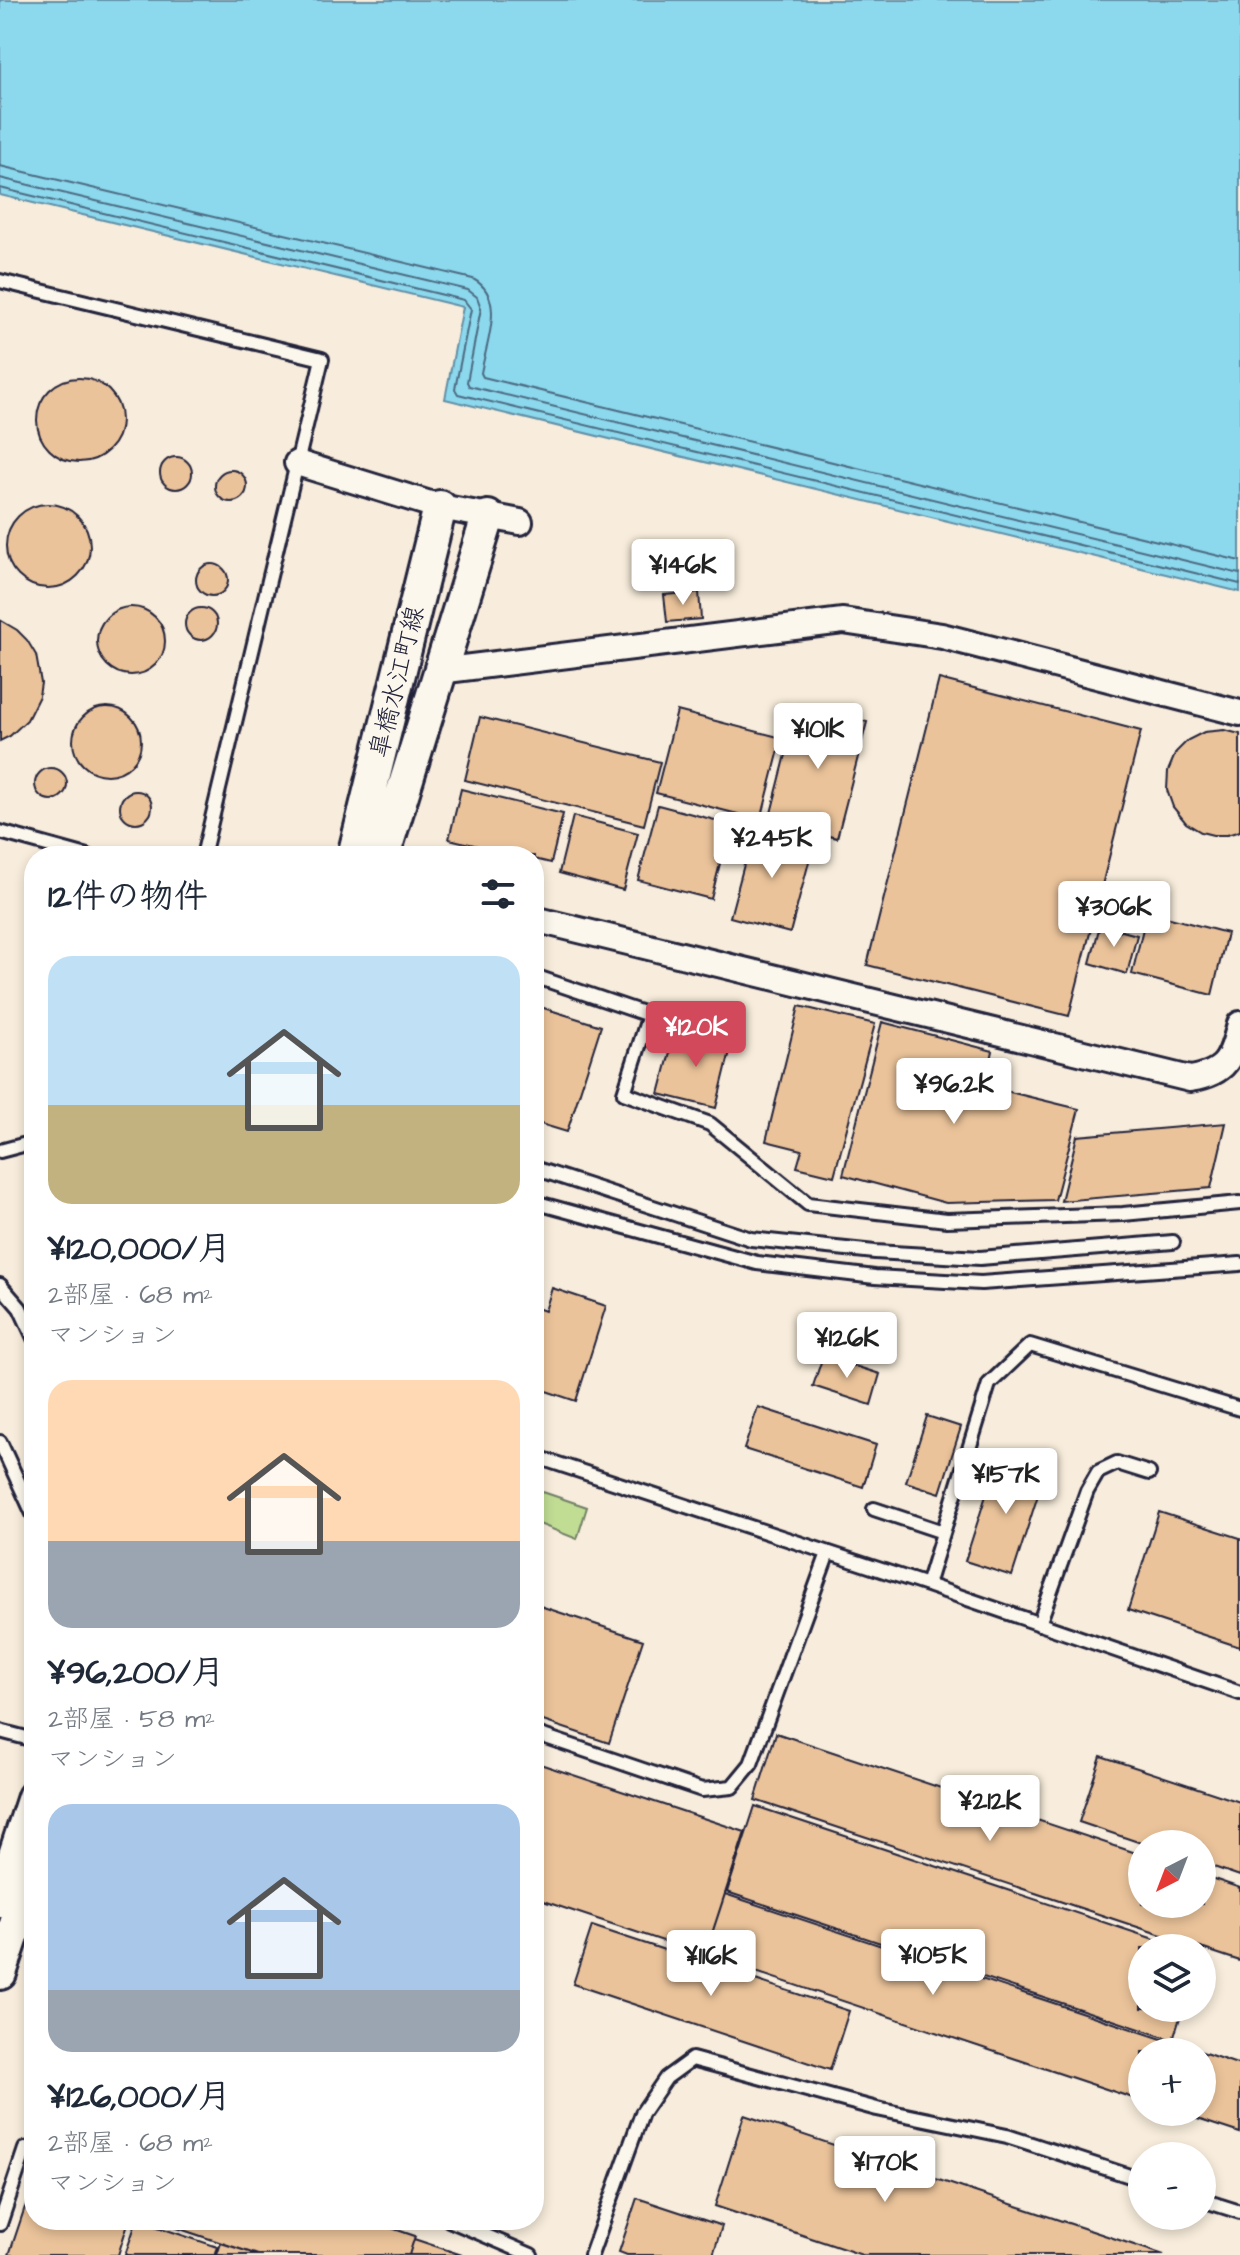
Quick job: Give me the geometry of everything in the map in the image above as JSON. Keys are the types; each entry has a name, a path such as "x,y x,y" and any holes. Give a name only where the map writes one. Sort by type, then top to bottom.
{"street":[{"path":"297,463 440,507 504,519"},
{"name":"皐橋水江町線","path":"356,846 440,507"},
{"name":"皐橋水江町線","path":"386,846 439,671 504,519"},
{"path":"439,671 843,621 942,636 1240,713"},
{"path":"544,921 1190,1079 1213,1075 1232,1054 1240,1024"},
{"path":"0,1901 24,1828"},
{"path":"0,1973 24,1900"}],"lane":[{"path":"0,281 322,359 205,846"},
{"path":"0,832 51,846"},
{"path":"544,979 649,1015 624,1093 710,1124 808,1204 947,1220 1123,1214 1240,1203"},
{"path":"0,1151 24,1145"},
{"path":"544,1171 751,1239 875,1252 980,1258 1173,1242"},
{"path":"544,1205 757,1263 875,1277 981,1283 1240,1264"},
{"path":"0,1285 24,1317"},
{"path":"927,1585 989,1384 1030,1345 1240,1409"},
{"path":"0,1442 24,1494"},
{"path":"544,1460 927,1585 1240,1693"},
{"path":"544,1462 548,1461"},
{"path":"1039,1624 1087,1491 1098,1472 1117,1463 1149,1473"},
{"path":"874,1509 943,1532"},
{"path":"544,1736 702,1790 732,1787 751,1764 828,1553"},
{"path":"0,1731 24,1737"},
{"path":"591,2255 642,2113 666,2078 692,2059 877,2109 1007,2136 1128,2175"},
{"path":"0,2224 24,2152"},
{"path":"1216,2204 1240,2212"},
{"path":"472,2230 531,2255"}],"green space":[{"path":"544,1492 587,1507 577,1539 544,1526"}],"water":[{"path":"0,0 1240,0 1240,592 445,399 463,307 0,195"}],"building":[{"path":"79,378 95,381 109,390 118,404 121,420 118,436 109,450 95,459 79,462 63,459 49,450 40,436 37,420 40,404 49,390 63,381"},
{"path":"176,457 187,462 192,473 187,484 176,489 165,484 160,473 165,462"},
{"path":"231,470 242,475 247,486 242,497 231,502 220,497 215,486 220,475"},
{"path":"48,504 64,507 78,516 87,530 90,546 87,562 78,576 64,585 48,588 32,585 18,576 9,562 6,546 9,530 18,516 32,507"},
{"path":"212,564 223,569 228,580 223,591 212,596 201,591 196,580 201,569"},
{"path":"699,592 701,619 667,622 664,595"},
{"path":"131,607 155,617 165,641 155,665 131,675 107,665 97,641 107,617"},
{"path":"201,608 212,613 217,624 212,635 201,640 190,635 185,624 190,613"},
{"path":"0,620 27,640 36,655 41,683 39,696 27,720 0,741"},
{"path":"939,679 1141,731 1069,1016 867,965"},
{"path":"799,704 867,722 837,838 769,821"},
{"path":"107,707 131,717 141,741 131,765 107,775 83,765 73,741 83,717"},
{"path":"677,711 782,738 761,820 656,793"},
{"path":"480,717 660,762 644,825 465,780"},
{"path":"1224,730 1240,734 1240,831 1213,835 1186,823 1173,807 1167,790 1168,771 1176,752 1188,740 1204,732"},
{"path":"51,768 62,773 67,784 62,795 51,800 40,795 35,784 40,773"},
{"path":"461,789 563,814 551,863 544,861 544,846 478,846 449,839"},
{"path":"136,791 147,796 152,807 147,818 136,823 125,818 120,807 125,796"},
{"path":"658,805 730,824 711,899 638,880"},
{"path":"573,816 638,833 623,890 559,873"},
{"path":"754,827 814,843 790,933 730,917"},
{"path":"1147,912 1227,933 1212,995 1132,974"},
{"path":"1100,925 1137,935 1127,974 1090,963"},
{"path":"799,1006 875,1024 834,1176 797,1167 802,1150 766,1141"},
{"path":"544,1008 601,1026 567,1132 544,1125"},
{"path":"882,1022 993,1051 985,1086 1079,1109 1055,1200 946,1203 843,1175"},
{"path":"676,1029 732,1043 716,1108 659,1094"},
{"path":"1226,1123 1211,1188 1061,1201 1077,1136"},
{"path":"552,1288 606,1306 576,1401 544,1390 545,1311"},
{"path":"823,1356 880,1374 871,1405 813,1386"},
{"path":"758,1407 876,1445 863,1487 744,1449"},
{"path":"927,1416 961,1427 940,1493 906,1482"},
{"path":"999,1455 1046,1470 1012,1576 965,1561"},
{"path":"1159,1512 1240,1538 1240,1647 1128,1610"},
{"path":"544,1607 643,1640 609,1743 544,1721"},
{"path":"776,1733 1128,1850 1128,1918 1216,1918 1216,1880 1240,1888 1240,1961 1216,1953 1216,1934 1159,1934 755,1800"},
{"path":"1101,1756 1240,1802 1240,1876 1216,1868 1216,1830 1128,1830 1128,1839 1079,1822"},
{"path":"544,1765 745,1832 705,1955 544,1901"},
{"path":"755,1806 1139,1934 1128,1934 1128,2022 1179,2022 1174,2038 1167,2038 727,1892"},
{"path":"725,1894 1159,2038 1128,2038 1128,2096 705,1955"},
{"path":"592,1926 849,2011 830,2070 573,1984"},
{"path":"1216,2057 1240,2065 1240,2133 1216,2125"},
{"path":"744,2115 1164,2255 862,2255 715,2206"},
{"path":"637,2198 722,2226 713,2255 627,2255 619,2252"},
{"path":"24,2210 24,2230 126,2230 118,2255 9,2255"},
{"path":"134,2230 167,2230 218,2247 215,2255 125,2255"},
{"path":"183,2230 397,2230 415,2236 409,2255 258,2255"},
{"path":"414,2239 462,2255 409,2255"},
{"path":"221,2243 258,2255 217,2255"}]}
